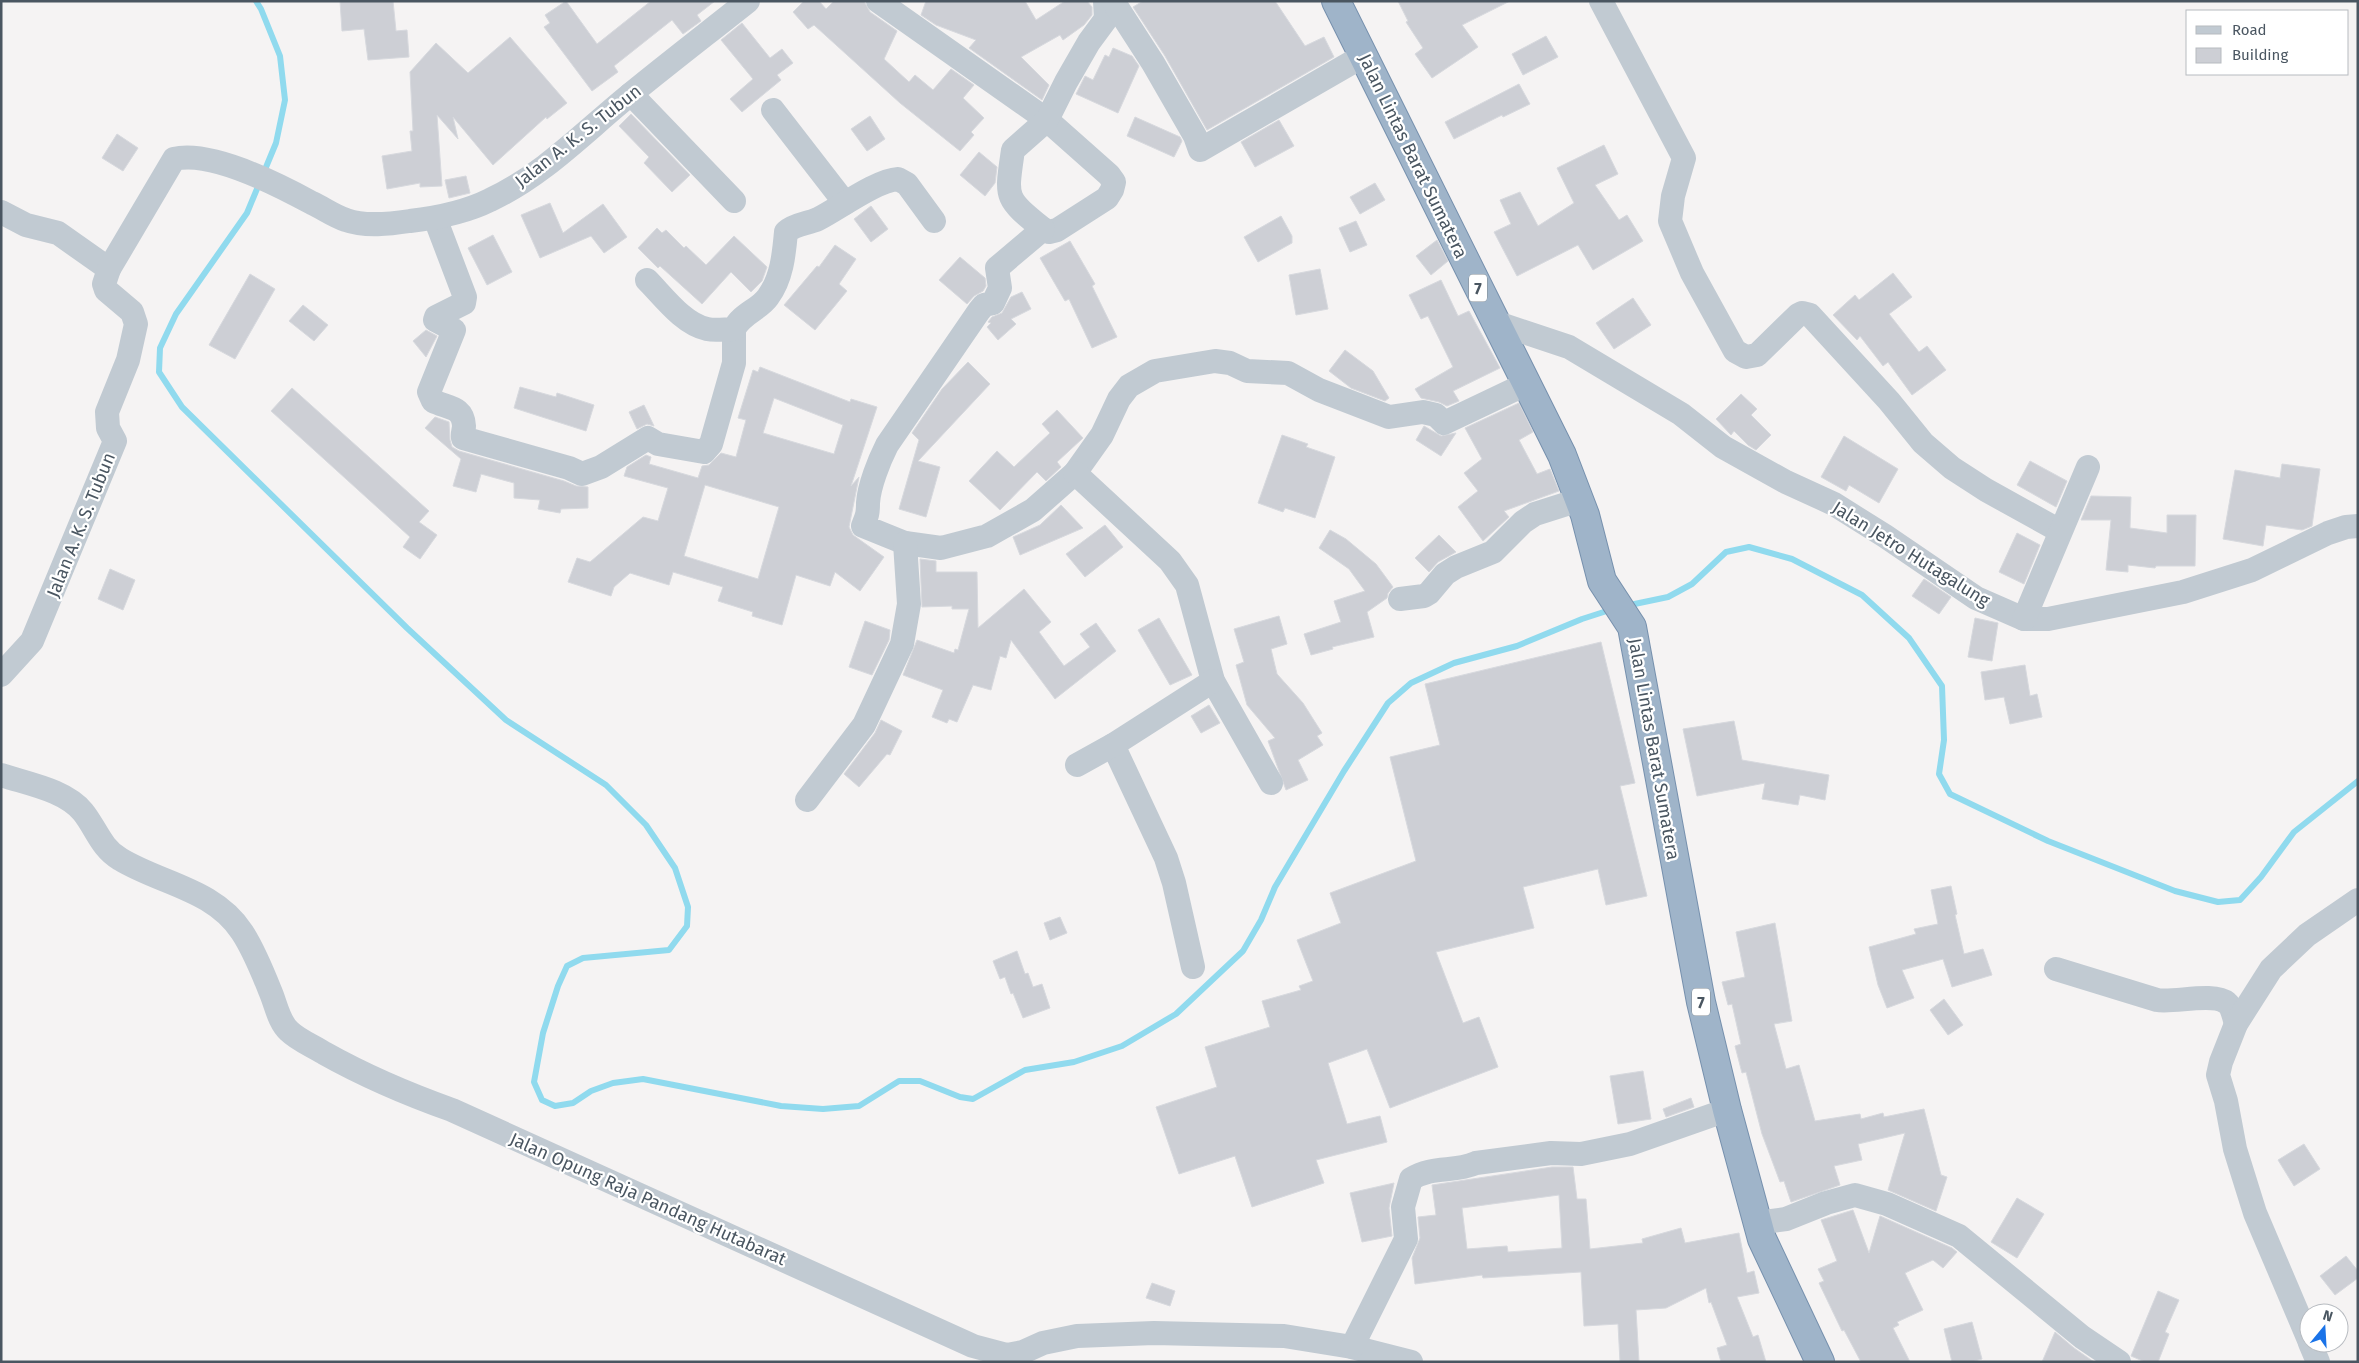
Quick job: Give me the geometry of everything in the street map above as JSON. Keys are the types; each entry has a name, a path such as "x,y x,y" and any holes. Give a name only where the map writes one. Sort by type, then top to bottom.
{"highway":[{"name":"Jalan Lintas Barat Sumatera","path":"1336,1 1494,322 1528,383 1562,455 1579,500 1602,581 1632,627 1701,1002 1728,1110 1762,1239 1820,1362"}],"street":[{"name":"Jalan A. K. S. Tubun","path":"1,675 32,641 115,441 108,428 107,412 128,360 136,324 132,312 106,290 104,284 109,269 174,159 186,156 203,158 252,174 282,187 347,221 386,224 435,218 489,201 516,186 560,154 631,94 748,1"},
{"path":"878,1 1047,120 1109,175 1114,182 1107,198 1053,232 1043,229 1017,208 1011,197 1008,186 1013,150 1047,120 1089,42 1106,19 1105,1"},
{"path":"1112,1 1153,63 1195,136 1200,150 1363,56"},
{"path":"1601,1 1684,158 1671,202 1670,221 1692,273 1735,351 1746,358 1757,355 1798,315 1802,313 1810,315 1923,443 1952,468 1986,490 2060,530"},
{"path":"631,94 734,201"},
{"path":"773,110 845,203"},
{"path":"435,218 465,297 463,304 436,317 435,320 454,330 429,392 433,401 455,407 458,410 464,422 463,438 569,468 582,474 601,467 648,438 658,444 704,452 711,444 734,363 734,329 738,320 768,297 782,266 786,232 797,225 821,217 845,203 898,179 907,184 934,222"},
{"path":"1,212 26,224 58,233 109,269"},
{"path":"1043,229 997,268 1000,288 993,303 984,304 886,445 880,460 868,503 869,511 863,526 905,543 941,548 988,536 1033,510 1074,473 1102,435 1119,399 1129,386 1155,371 1215,361 1230,363 1246,371 1288,373 1319,390 1389,417 1423,412 1436,415 1444,423 1528,383"},
{"path":"646,280 682,315 700,327 708,330 734,329"},
{"name":"Jalan Jetro Hutagalung","path":"1494,322 1569,347 1681,414 1723,447 1786,482 1834,504 1886,536 1976,598 2024,619 2048,619 2183,592 2252,570 2328,532 2358,526"},
{"path":"2024,619 2088,466"},
{"path":"1074,473 1170,561 1187,585 1213,681 1271,783"},
{"path":"1400,599 1424,596 1429,593 1445,574 1456,567 1494,552 1523,522 1535,514 1579,500"},
{"path":"807,800 864,725 902,644 909,604 905,543"},
{"path":"1076,765 1113,745 1213,681"},
{"path":"1113,745 1166,858 1174,883 1193,967"},
{"name":"Jalan Opung Raja Pandang Hutabarat","path":"1,776 52,792 72,801 84,813 103,844 119,859 196,893 225,912 242,932 270,990 283,1024 294,1036 358,1072 412,1096 460,1114 973,1346 1007,1354 1022,1352 1043,1343 1077,1336 1154,1332 1284,1336 1352,1347 1411,1362"},
{"path":"2299,1315 2256,1213 2236,1149 2226,1101 2218,1075 2236,1024 2271,969 2307,935 2358,900"},
{"path":"2056,969 2157,1000 2173,1002 2196,999 2220,999 2230,1007 2236,1024"},
{"path":"1352,1347 1406,1239 1402,1207 1411,1179 1424,1171 1466,1168 1476,1163 1551,1153 1582,1154 1630,1144 1728,1110"},
{"path":"1757,1223 1786,1219 1826,1203 1855,1195 1887,1204 1959,1236 2082,1337 2118,1362"}],"building":[{"path":"340,1 393,1 396,31 407,30 409,57 368,60 364,29 342,31"},
{"path":"566,1 597,44 651,1 715,1 697,15 701,21 683,34 672,20 614,66 618,72 592,91 544,27 550,23 545,15"},
{"path":"804,1 819,1 826,9 834,1 864,1 870,12 897,31 884,59 909,82 915,75 933,90 951,69 974,85 963,98 984,118 971,132 974,135 960,151 900,103 814,25 808,29 793,12"},
{"path":"926,1 1025,1 1036,20 1065,1 1087,1 1092,7 1092,15 1084,25 1063,40 1060,35 1021,57 1049,85 1042,100 969,48 976,40 936,25 921,15"},
{"path":"1143,1 1275,1 1305,46 1324,37 1334,57 1207,130 1165,56 1133,7"},
{"path":"1398,1 1510,1 1462,25 1478,47 1432,78 1415,54 1423,48 1406,22 1408,21"},
{"path":"742,23 770,58 782,49 793,63 777,75 781,80 742,112 730,99 753,79 721,40"},
{"path":"1546,36 1558,57 1523,75 1512,54"},
{"path":"510,37 567,103 547,119 546,117 493,165 453,117 458,139 437,115 442,186 420,187 420,183 387,189 382,156 412,151 410,131 413,131 410,72 436,43 468,73"},
{"path":"1113,48 1132,56 1139,66 1118,113 1076,94 1085,76 1093,80 1105,55 1109,57"},
{"path":"1519,84 1530,104 1503,117 1502,115 1454,139 1445,122"},
{"path":"631,114 690,175 672,192 644,163 649,157 619,126"},
{"path":"870,116 885,139 867,151 851,129"},
{"path":"1135,117 1180,137 1182,141 1174,157 1127,136"},
{"path":"1279,120 1294,146 1255,167 1241,142"},
{"path":"117,134 138,148 123,171 102,158"},
{"path":"1604,145 1618,174 1595,185 1619,220 1627,215 1643,241 1593,270 1578,245 1517,276 1494,232 1511,224 1500,200 1520,192 1538,226 1574,203 1557,168"},
{"path":"979,152 997,167 995,183 985,196 960,175"},
{"path":"466,176 470,193 449,198 445,180"},
{"path":"1375,183 1385,200 1360,214 1350,197"},
{"path":"550,203 563,233 603,204 627,237 604,253 591,236 540,258 521,215"},
{"path":"871,206 888,229 871,242 854,219"},
{"path":"1281,216 1292,236 1292,243 1258,262 1244,237"},
{"path":"1356,221 1367,245 1350,252 1339,228"},
{"path":"657,228 662,233 666,230 684,248 686,246 706,265 734,236 767,267 762,281 751,292 731,272 702,304 660,266 658,268 638,248"},
{"path":"493,235 512,272 487,285 468,248"},
{"path":"1437,240 1448,261 1431,275 1416,256"},
{"path":"1070,241 1095,284 1092,286 1117,337 1092,348 1069,299 1065,301 1040,258"},
{"path":"835,245 856,259 839,284 847,291 815,330 784,305 817,266 819,267"},
{"path":"960,257 985,278 986,286 983,291 974,296 967,304 939,280"},
{"path":"1320,269 1328,309 1296,315 1289,275"},
{"path":"1893,273 1912,297 1889,314 1919,352 1927,346 1946,370 1912,395 1888,362 1883,366 1860,336 1857,340 1833,315 1855,295 1859,300"},
{"path":"250,274 275,289 235,359 209,345"},
{"path":"1441,280 1458,316 1469,311 1500,368 1453,391 1459,401 1447,406 1421,398 1415,389 1453,367 1428,316 1421,319 1409,295"},
{"path":"1022,292 1031,309 1011,319 1016,324 998,340 987,327 991,323 988,322 992,317 1002,313 1011,297"},
{"path":"1633,298 1651,325 1614,349 1596,323"},
{"path":"303,305 328,325 314,341 289,321"},
{"path":"426,330 437,336 426,357 413,341"},
{"path":"1345,350 1373,371 1389,398 1385,401 1351,388 1329,371"},
{"path":"968,362 990,384 918,461 940,467 926,517 899,509 919,440 912,433 942,389"},
{"path":"760,367 850,402 851,399 877,407 851,486 859,477 849,527 853,535 884,557 860,591 835,572 830,586 796,575 782,625 752,616 753,612 718,601 723,587 673,572 669,585 630,573 614,587 611,596 568,582 577,558 590,562 643,517 658,521 668,488 624,476 627,467 646,455 651,457 649,464 698,478 702,466 709,465 721,453 736,457 746,420 738,418 753,370 758,372","holes":["774,398 843,425 834,454 763,433","705,485 779,507 758,579 684,556"]},
{"path":"520,387 556,397 557,393 594,405 586,431 514,408"},
{"path":"292,388 429,511 419,522 437,535 420,559 403,547 410,537 271,411"},
{"path":"1741,394 1757,409 1751,415 1771,435 1756,450 1734,431 1731,435 1716,419"},
{"path":"1519,403 1533,432 1519,440 1537,474 1550,469 1559,491 1504,511 1509,517 1483,541 1458,507 1478,491 1464,473 1482,459 1465,428"},
{"path":"644,405 654,426 647,424 637,429 629,412"},
{"path":"1057,410 1083,438 1057,462 1061,467 1046,481 1037,472 1000,510 969,481 997,451 1014,467 1050,433 1042,424"},
{"path":"435,417 449,422 452,447 459,451 576,486 588,487 588,508 561,509 560,513 538,509 540,500 514,498 514,483 481,474 476,492 453,486 461,459 425,428"},
{"path":"1424,426 1441,436 1456,433 1441,456 1416,440"},
{"path":"1282,435 1308,444 1306,447 1335,457 1315,518 1285,508 1283,512 1258,503"},
{"path":"1844,436 1898,469 1879,503 1849,485 1846,491 1821,477"},
{"path":"2030,461 2067,481 2056,507 2017,485"},
{"path":"2282,464 2320,469 2312,526 2302,530 2266,525 2263,546 2223,539 2235,470 2280,478"},
{"path":"2091,496 2131,497 2130,528 2167,533 2167,515 2196,515 2195,566 2156,566 2155,568 2128,565 2128,572 2106,570 2111,520 2081,520"},
{"path":"1061,505 1083,528 1020,555 1013,537 1040,525"},
{"path":"1105,525 1123,547 1085,577 1066,554"},
{"path":"1330,530 1346,539 1376,564 1393,587 1388,593 1387,598 1367,612 1374,637 1332,647 1333,649 1311,655 1304,634 1341,622 1334,601 1365,591 1349,569 1319,548"},
{"path":"2017,533 2040,545 2024,584 1999,572"},
{"path":"1439,535 1456,552 1438,562 1429,572 1415,558"},
{"path":"920,559 936,561 936,572 977,572 978,628 1024,589 1051,622 1039,632 1064,666 1090,647 1080,634 1096,623 1116,651 1055,699 1011,640 1006,658 1000,656 991,690 973,685 957,722 949,719 947,723 932,717 943,690 903,675 917,640 954,653 955,649 958,650 969,609 952,609 952,606 922,607"},
{"path":"110,569 135,580 123,610 98,599"},
{"path":"1924,579 1951,597 1939,614 1912,596"},
{"path":"1279,616 1287,644 1271,649 1277,674 1303,703 1322,733 1317,736 1323,745 1298,760 1308,780 1286,790 1268,741 1275,738 1247,705 1236,665 1244,662 1234,629"},
{"path":"1159,618 1192,675 1170,685 1138,630"},
{"path":"1975,618 1998,623 1992,661 1968,657"},
{"path":"865,621 890,630 889,640 872,675 849,667"},
{"path":"1601,642 1635,783 1620,786 1647,896 1606,905 1598,869 1523,887 1534,928 1436,952 1463,1023 1479,1017 1498,1067 1390,1108 1367,1049 1328,1063 1347,1124 1380,1116 1387,1142 1316,1160 1324,1183 1252,1207 1235,1156 1179,1174 1156,1107 1217,1087 1205,1047 1270,1027 1262,1001 1301,990 1299,986 1313,981 1297,940 1341,923 1330,893 1416,861 1390,757 1440,745 1425,684"},
{"path":"2025,665 2030,696 2037,694 2042,717 2010,724 2004,697 1985,700 1981,672"},
{"path":"1209,705 1220,723 1201,733 1191,716"},
{"path":"881,720 902,731 890,755 887,754 859,787 844,774 875,733"},
{"path":"1734,721 1742,760 1829,775 1825,800 1800,795 1798,805 1762,799 1765,783 1697,796 1683,729"},
{"path":"1951,886 1957,914 1955,915 1964,954 1983,949 1992,975 1952,987 1943,959 1902,970 1914,998 1887,1008 1878,985 1869,947 1916,934 1914,929 1938,924 1931,890"},
{"path":"1060,917 1067,933 1050,940 1044,923"},
{"path":"1775,923 1792,1021 1774,1024 1786,1069 1799,1065 1815,1121 1860,1114 1861,1119 1883,1113 1884,1117 1924,1109 1941,1175 1947,1177 1936,1211 1888,1190 1905,1133 1858,1144 1862,1160 1834,1166 1840,1185 1791,1202 1784,1181 1780,1182 1762,1134 1746,1072 1742,1073 1735,1046 1741,1044 1732,1004 1728,1005 1722,982 1745,977 1736,932"},
{"path":"1017,951 1025,974 1028,973 1033,987 1042,984 1050,1008 1023,1018 1005,977 1000,979 993,961"},
{"path":"1944,999 1963,1025 1948,1035 1930,1010"},
{"path":"1643,1071 1651,1119 1618,1124 1610,1076"},
{"path":"1691,1098 1694,1107 1666,1117 1663,1109"},
{"path":"2304,1144 2320,1169 2294,1186 2278,1160"},
{"path":"1552,1167 1573,1167 1577,1199 1586,1199 1590,1249 1643,1243 1642,1239 1681,1228 1685,1243 1739,1233 1747,1273 1754,1271 1759,1293 1737,1297 1753,1337 1758,1335 1766,1362 1721,1362 1717,1348 1727,1345 1711,1302 1709,1303 1706,1288 1666,1308 1636,1310 1639,1362 1620,1362 1618,1324 1584,1326 1581,1272 1483,1278 1482,1275 1415,1284 1412,1258 1420,1238 1418,1217 1436,1215 1432,1185","holes":["1559,1195 1562,1248 1508,1252 1507,1246 1467,1249 1462,1208"]},
{"path":"1394,1183 1389,1208 1392,1236 1362,1242 1350,1193"},
{"path":"2017,1198 2044,1214 2017,1258 1991,1242"},
{"path":"1853,1210 1869,1253 1880,1216 1952,1248 1957,1252 1943,1268 1933,1260 1905,1273 1923,1310 1897,1322 1899,1325 1893,1328 1910,1362 1861,1362 1844,1330 1842,1331 1819,1283 1824,1281 1818,1269 1837,1261 1821,1220"},
{"path":"2346,1256 2358,1271 2358,1278 2335,1295 2320,1276"},
{"path":"1152,1283 1175,1291 1170,1306 1146,1298"},
{"path":"2158,1291 2179,1300 2165,1332 2169,1334 2158,1362 2145,1362 2131,1356"},
{"path":"1972,1322 1982,1359 1971,1362 1952,1362 1944,1329"},
{"path":"2055,1332 2074,1348 2094,1362 2042,1362"}],"waterway":[{"path":"256,1 280,56 285,100 276,143 247,213 176,314 160,348 159,372 182,407 407,628 506,720 606,785 646,825 675,868 688,907 687,926 669,950 583,958 567,966 558,986 543,1033 534,1082 542,1100 555,1106 573,1103 591,1091 613,1083 643,1079 781,1106 823,1109 859,1106 899,1081 920,1081 960,1097 973,1099 1025,1070 1074,1062 1122,1046 1176,1014 1243,951 1261,920 1275,887 1344,771 1388,703 1411,683 1454,663 1517,646 1582,619 1613,609"},
{"path":"1625,606 1668,597 1692,584 1726,552 1749,547 1792,559 1862,595 1909,638 1942,686 1944,740 1939,774 1950,794 2048,841 2175,891 2218,902 2240,900 2261,877 2294,832 2358,781"}]}
